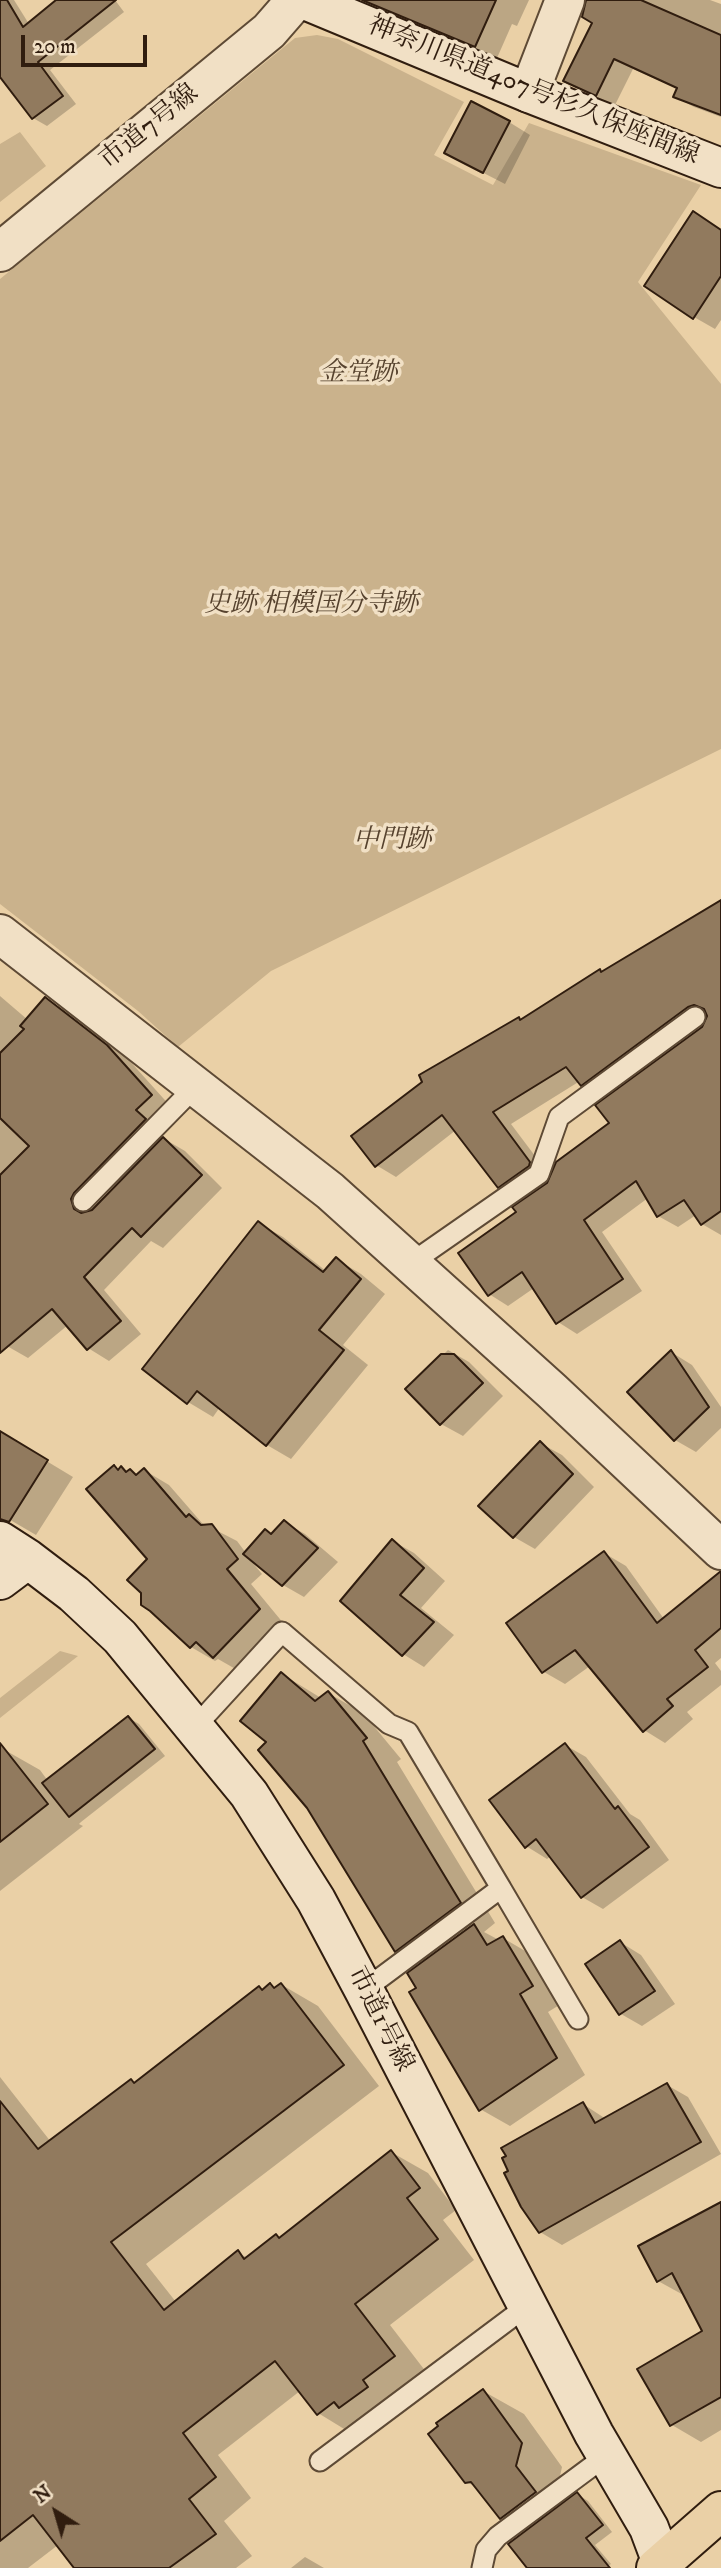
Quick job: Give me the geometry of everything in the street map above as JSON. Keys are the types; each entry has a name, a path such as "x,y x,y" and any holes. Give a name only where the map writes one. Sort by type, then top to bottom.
{"main road":[{"path":"661,2566 721,2511"}],"street":[{"name":"市道7号線","path":"0,252 269,31 296,0"},
{"name":"神奈川県道407号杉久保座間線","path":"305,0 529,93 721,168"},
{"path":"529,93 565,0"},
{"path":"0,933 330,1191 552,1391 721,1550"},
{"name":"市道1号線","path":"9,1560 74,1594 120,1637 248,1794 316,1900 594,2434 649,2528 661,2566"}],"lane":[{"path":"411,1263 539,1174 559,1117 695,1017"},
{"path":"83,1201 195,1087"},
{"path":"195,1727 282,1632 389,1724 408,1732 578,2019"},
{"path":"364,1990 501,1888"},
{"path":"320,2461 527,2306"},
{"path":"482,2568 486,2550 498,2536 607,2455"}],"green space":[{"name":"史跡 相模国分寺跡","path":"317,35 338,39 464,102 434,155 493,185 529,123 701,185 638,282 721,384 721,749 271,971 178,1047 138,1011 0,904 0,279 295,38"},
{"path":"20,132 46,166 0,202 0,144"},
{"path":"60,1651 78,1656 0,1718 0,1698"}],"building":[{"path":"0,0 7,0 23,27 56,0 116,0 38,62 63,96 32,119 0,77"},
{"path":"362,0 496,0 475,47"},
{"path":"586,0 641,0 721,35 721,115 673,97 677,88 614,59 596,96 563,81 592,23 582,17"},
{"path":"471,101 510,121 483,173 444,153"},
{"path":"693,211 721,230 721,276 693,319 644,286"},
{"path":"721,900 721,1211 701,1225 684,1200 657,1217 636,1181 584,1220 623,1279 556,1324 522,1272 488,1296 458,1253 516,1212 512,1207 547,1183 556,1162 609,1123 595,1105 702,1027 707,1016 704,1009 694,1005 688,1007 581,1086 566,1067 493,1112 530,1162 529,1166 498,1188 442,1115 375,1167 351,1136 422,1082 419,1075 519,1017 520,1020 600,969 601,972"},
{"path":"45,997 107,1045 152,1095 136,1110 146,1119 74,1193 71,1199 74,1209 81,1213 92,1210 163,1137 202,1175 141,1237 132,1228 84,1277 121,1321 87,1350 52,1309 0,1353 0,1175 29,1146 0,1118 0,1053 24,1029 20,1026"},
{"path":"258,1221 323,1272 336,1257 361,1279 319,1330 344,1350 266,1446 197,1391 187,1404 142,1369"},
{"path":"671,1350 709,1407 674,1441 627,1392"},
{"path":"441,1354 454,1354 483,1383 440,1425 405,1389"},
{"path":"0,1431 48,1460 9,1522 0,1519"},
{"path":"540,1441 573,1474 513,1538 478,1506"},
{"path":"114,1465 118,1470 121,1466 126,1472 130,1469 136,1475 144,1468 186,1517 189,1514 201,1525 212,1524 238,1559 227,1569 260,1609 213,1658 196,1642 190,1648 141,1605 141,1593 127,1580 147,1559 86,1489"},
{"path":"284,1520 318,1548 282,1586 243,1554 265,1529 271,1534"},
{"path":"392,1539 424,1568 400,1595 434,1622 402,1656 340,1601"},
{"path":"604,1551 657,1623 721,1571 721,1628 695,1650 708,1667 667,1699 673,1706 643,1732 575,1650 542,1673 506,1623"},
{"path":"281,1672 315,1701 328,1691 367,1738 363,1741 461,1903 395,1952 307,1808 258,1750 266,1742 240,1721"},
{"path":"128,1716 155,1749 69,1817 42,1783"},
{"path":"0,1743 48,1804 0,1842"},
{"path":"565,1743 615,1809 618,1806 649,1847 581,1898 536,1839 525,1848 489,1800"},
{"path":"474,1924 487,1945 503,1936 533,1986 520,1994 557,2058 479,2111 409,1992 416,1988 407,1973"},
{"path":"620,1940 655,1991 619,2015 585,1964"},
{"path":"270,1983 274,1988 281,1983 344,2065 111,2242 164,2310 238,2250 244,2259 276,2234 279,2238 391,2150 420,2188 407,2198 438,2239 355,2304 395,2356 363,2380 368,2387 339,2408 334,2402 317,2415 275,2361 183,2433 216,2477 189,2499 216,2534 169,2568 74,2568 33,2515 0,2541 0,2101 38,2149 131,2079 134,2083 259,1986 262,1990"},
{"path":"667,2083 701,2142 539,2233 521,2207 504,2173 508,2171 502,2158 506,2156 501,2148 583,2102 595,2123"},
{"path":"721,2202 721,2397 670,2426 637,2369 702,2331 672,2273 657,2282 638,2246"},
{"path":"483,2389 522,2443 516,2466 536,2492 500,2519 471,2482 465,2483 428,2434 438,2426 436,2423"},
{"path":"577,2492 603,2525 586,2538 610,2568 527,2568 508,2544"}],"park label":[{"name":"金堂跡","path":"358,375"},
{"name":"中門跡","path":"392,842"}]}
